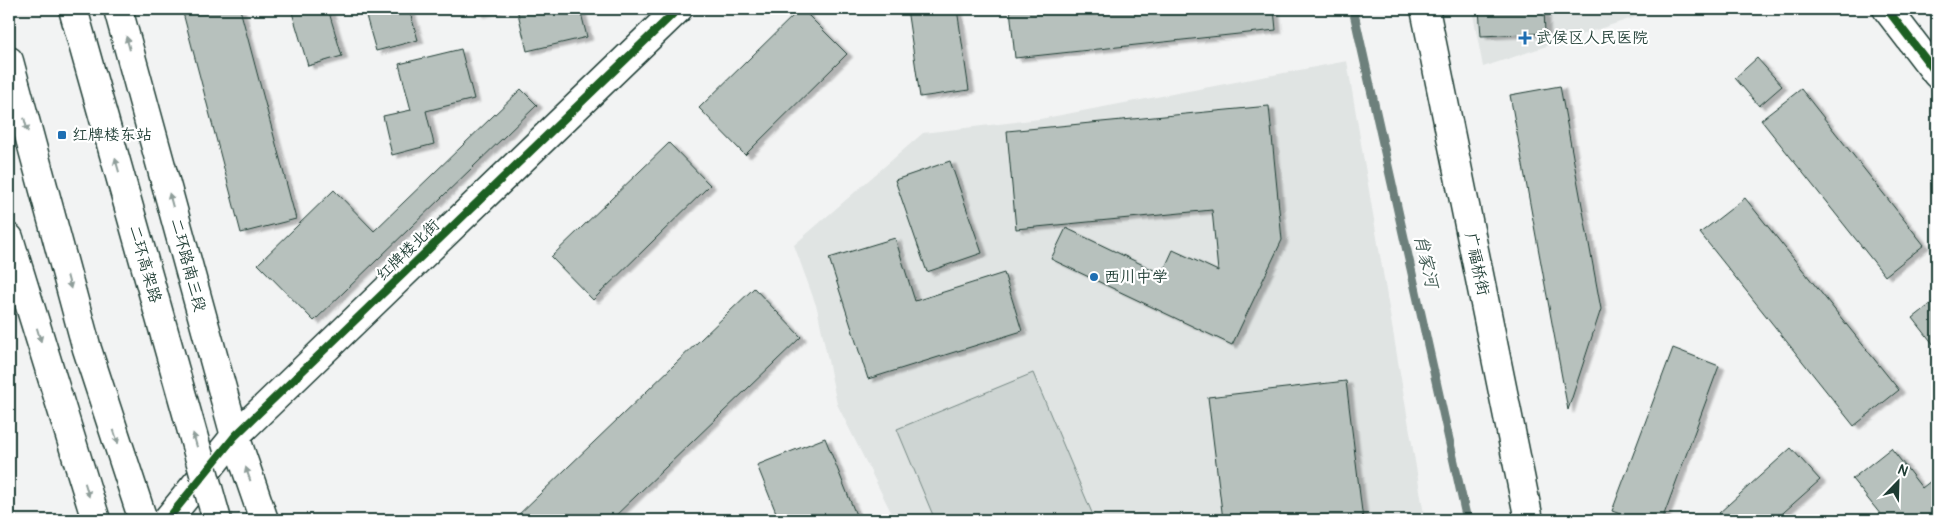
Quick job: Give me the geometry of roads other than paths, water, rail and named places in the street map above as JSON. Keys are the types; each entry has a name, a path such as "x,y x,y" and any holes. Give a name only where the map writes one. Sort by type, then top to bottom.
{"main road":[{"name":"二环高架路","path":"73,9 217,520"},
{"name":"二环路南三段","path":"118,9 235,436 264,520"},
{"name":"红牌楼北街","path":"167,520 235,436 678,9"},
{"name":"广福桥街","path":"1425,9 1529,520"},
{"path":"1887,9 1937,74"},
{"path":"9,61 87,349 143,520"},
{"path":"9,238 96,520"}],"waterway":[{"name":"肖家河","path":"1353,9 1467,520"}],"place":[{"name":"武侯区人民医院","path":"1525,38"},
{"name":"红牌楼东站","path":"62,135"},
{"name":"西川中学","path":"1094,277"}]}
